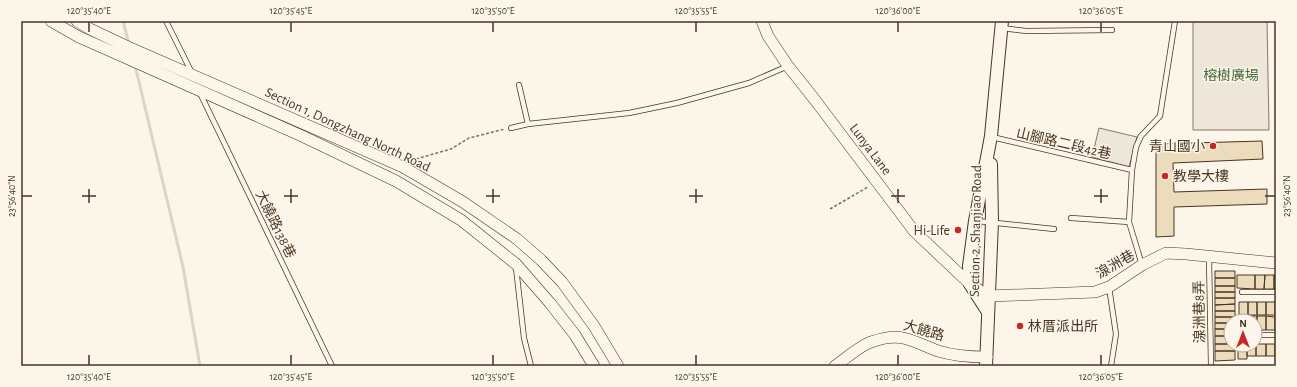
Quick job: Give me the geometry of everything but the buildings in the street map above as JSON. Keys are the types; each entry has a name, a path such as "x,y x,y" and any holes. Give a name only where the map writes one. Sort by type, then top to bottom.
{"main road":[{"name":"Section 2, Shanjiao Road","path":"988,312 970,284 969,266 975,221 991,136 1001,25"},
{"name":"Section 2, Shanjiao Road","path":"988,312 992,222 991,136"},
{"path":"987,362 988,312"}],"street":[{"name":"Section 1, Dongzhang North Road","path":"51,21 79,37 302,136 396,181 460,220 516,264 550,303 575,335 594,366"},
{"name":"Section 1, Dongzhang North Road","path":"77,21 90,29 403,167 463,202 517,239 541,260 562,282 594,326 618,366"},
{"name":"Lunya Lane","path":"762,21 768,36 788,66 914,230 970,284"},
{"name":"湶洲巷","path":"988,296 1095,292 1109,287 1142,265 1166,253 1276,263"},
{"path":"970,284 988,296"},
{"name":"大饒路","path":"835,366 869,342 895,336 912,340 938,351 987,362"}],"lane":[{"name":"大饒路138巷","path":"166,21 332,366"},
{"path":"1142,265 1128,222 1132,170 1136,147 1141,136 1160,116 1175,21"},
{"path":"1001,25 1026,31 1112,30"},
{"path":"511,128 528,124 629,113 677,103 749,83 788,66"},
{"path":"519,85 528,124"},
{"name":"山腳路二段42巷","path":"991,136 1132,170"},
{"path":"1071,218 1128,222"},
{"path":"975,221 1054,229"},
{"name":"湶洲巷8弄","path":"1209,257 1211,366"},
{"path":"516,264 524,338 531,366"},
{"path":"1109,287 1116,334 1111,366"},
{"path":"1242,292 1276,292"},
{"path":"1263,335 1276,335"}],"path":[{"path":"416,160 451,149 469,138 511,128"},
{"path":"830,209 877,182"}],"green space":[{"name":"榕樹廣場","path":"1193,21 1267,21 1269,130 1193,130"}],"shaded area":[{"path":"1099,128 1137,137 1129,167 1092,157"}],"waterway":[{"path":"123,21 129,44"},
{"path":"135,65 183,267 200,366"}],"place":[{"name":"青山國小","path":"1213,146"},
{"name":"教學大樓","path":"1165,176"},
{"name":"Hi-Life","path":"958,230"},
{"name":"林厝派出所","path":"1020,326"}]}
